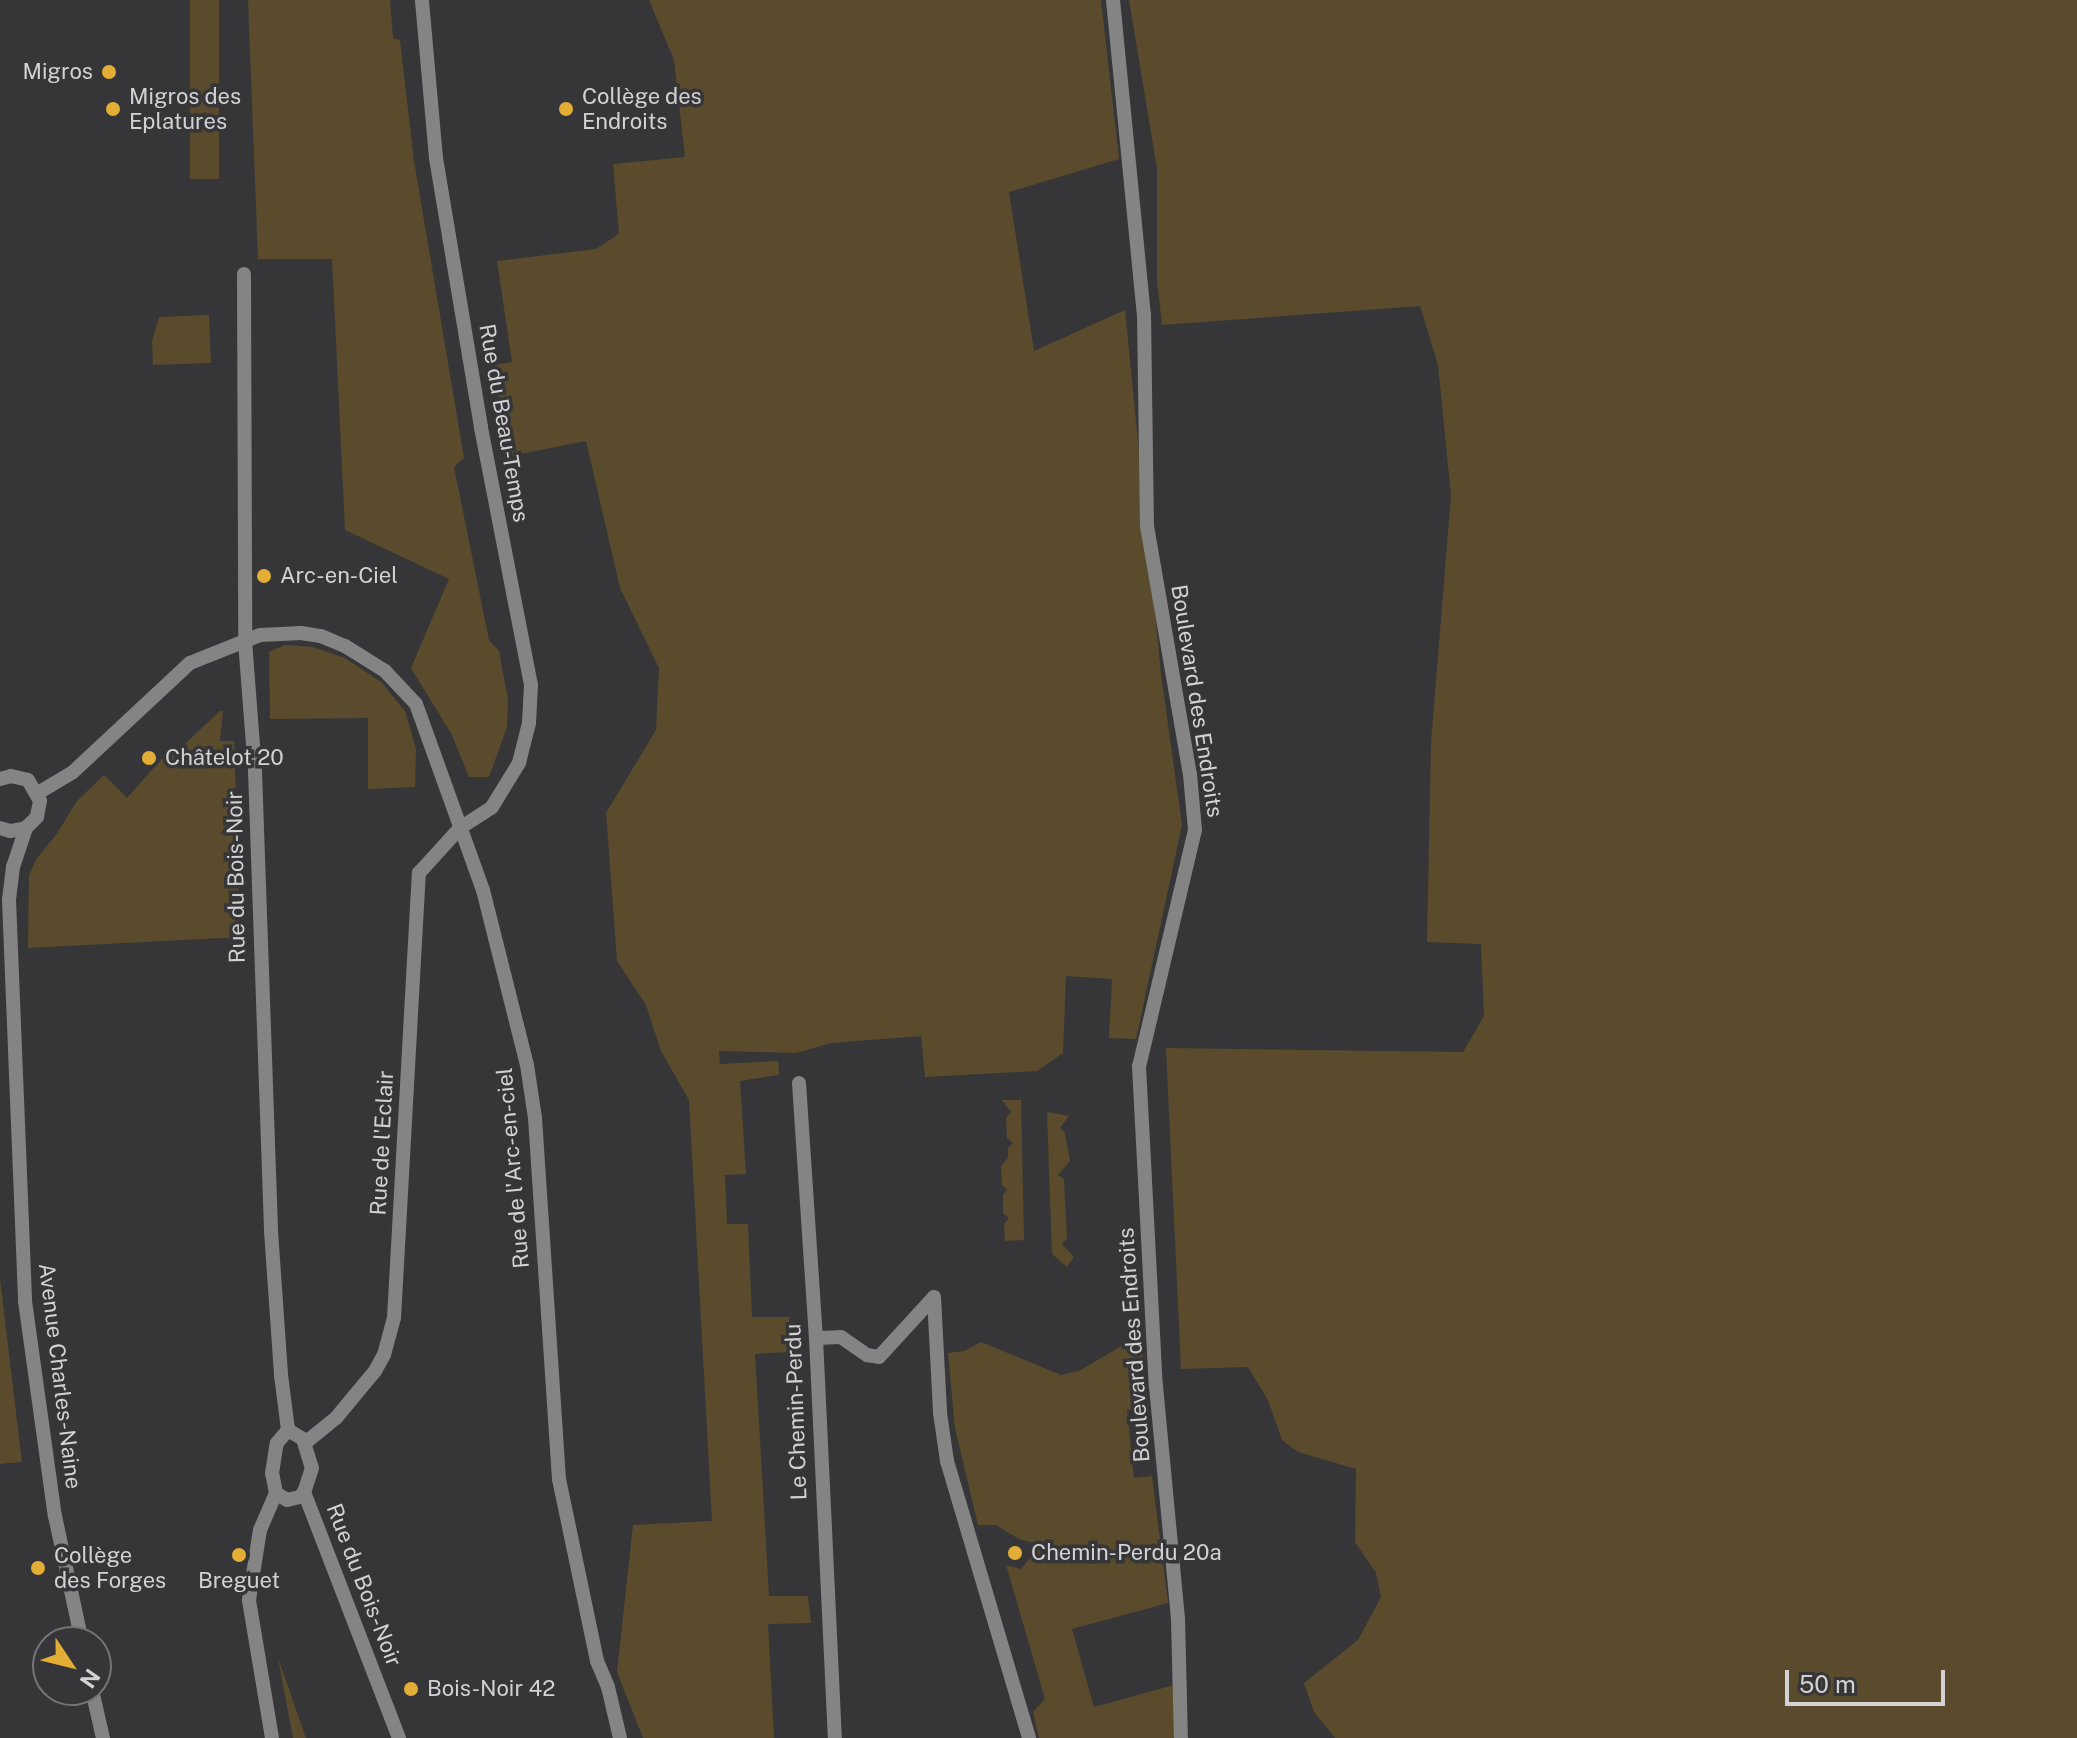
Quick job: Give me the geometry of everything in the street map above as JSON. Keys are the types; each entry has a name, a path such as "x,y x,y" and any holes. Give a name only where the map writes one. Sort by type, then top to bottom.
{"street":[{"name":"Rue du Beau-Temps","path":"422,0 438,174 478,414 531,685 529,723 519,763 492,807 460,828"},
{"name":"Boulevard des Endroits","path":"1113,0 1144,314 1147,526 1190,774 1195,830 1139,1066 1156,1386 1178,1619 1181,1738"},
{"name":"Rue du Bois-Noir","path":"244,274 245,641 256,784 271,1231 288,1430"},
{"name":"Rue de l'Arc-en-ciel","path":"38,793 73,772 190,663 260,635 321,636 345,646 385,671 416,704 483,890 527,1065 535,1118 559,1479 597,1661 608,1687 620,1738"},
{"path":"1,775 28,780 38,793"},
{"name":"Avenue Charles-Naine","path":"38,793 40,809 26,828 13,867 9,900 25,1301 55,1516 79,1626"},
{"path":"0,828 10,831 26,828"},
{"name":"Rue de l'Eclair","path":"305,1443 336,1418 384,1355 394,1318 419,873 460,828"},
{"name":"Le Chemin-Perdu","path":"799,1083 816,1338 835,1738"},
{"path":"816,1338 841,1337 867,1355 879,1357 934,1297 940,1413 947,1461 1029,1738"},
{"path":"272,1738 249,1600 260,1530 276,1493 272,1462 277,1443 288,1430 299,1434 305,1443 312,1468 300,1497 287,1500 276,1493"},
{"name":"Rue du Bois-Noir","path":"304,1492 399,1738"},
{"path":"96,1706 103,1738"}],"shaded area":[{"path":"190,0 219,0 219,179 190,179"},
{"path":"248,0 390,0 393,38 400,40 414,161 464,458 454,467 489,640 499,651 508,700 507,727 489,777 469,777 452,735 411,668 449,579 345,530 332,259 258,259"},
{"path":"649,0 1101,0 1119,159 1009,192 1034,351 1125,310 1161,674 1182,825 1136,1039 1109,1038 1112,979 1066,976 1063,1053 1037,1071 925,1077 921,1036 831,1043 796,1053 719,1051 720,1064 778,1061 779,1075 740,1081 746,1174 725,1175 727,1224 748,1224 752,1317 789,1317 790,1352 755,1354 769,1596 808,1596 811,1623 768,1624 774,1738 643,1738 617,1672 633,1525 712,1521 689,1100 661,1051 646,1005 617,961 606,813 656,730 659,668 620,588 586,441 505,457 495,365 512,362 497,261 596,249 619,234 613,164 685,157 674,60"},
{"path":"1129,0 2077,0 2077,1738 1335,1738 1314,1712 1304,1683 1358,1640 1381,1597 1376,1573 1355,1542 1356,1469 1298,1452 1282,1440 1268,1400 1248,1367 1181,1369 1166,1048 1463,1052 1484,1016 1481,944 1427,942 1431,742 1451,496 1438,365 1420,306 1162,325 1157,281 1157,169"},
{"path":"209,315 211,363 153,365 152,341 159,317"},
{"path":"285,645 313,647 345,658 381,682 405,711 416,749 415,787 368,789 368,718 270,719 269,652"},
{"path":"223,711 220,741 234,741 240,937 28,948 29,875 37,858 77,801 104,775 127,798 166,754 170,758"},
{"path":"1002,1100 1021,1100 1024,1240 1005,1241 1004,1224 1009,1218 1003,1213 1003,1195 1007,1190 1002,1185 1001,1166 1008,1158 1008,1148 1013,1143 1007,1138 1006,1118 1011,1112"},
{"path":"1047,1112 1069,1116 1060,1128 1065,1133 1070,1161 1058,1175 1064,1179 1067,1238 1062,1244 1074,1257 1067,1267 1052,1254"},
{"path":"0,1279 22,1462 0,1464"},
{"path":"1142,1334 1145,1408 1127,1410 1134,1478 1152,1476 1168,1603 1072,1629 1094,1707 1174,1685 1174,1738 1039,1738 1033,1712 1045,1699 1006,1565 1021,1569 1041,1545 1019,1539 996,1525 978,1525 955,1428 948,1353 964,1351 981,1342 1061,1375 1079,1371"},
{"path":"278,1658 306,1738 293,1738"}],"place":[{"name":"Migros","path":"109,72"},
{"name":"Migros des Eplatures","path":"113,109"},
{"name":"Collège des Endroits","path":"566,109"},
{"name":"Arc-en-Ciel","path":"264,576"},
{"name":"Châtelot 20","path":"149,758"},
{"name":"Chemin-Perdu 20a","path":"1015,1553"},
{"name":"Breguet","path":"239,1555"},
{"name":"Collège des Forges","path":"38,1568"},
{"name":"Bois-Noir 42","path":"411,1689"}]}
